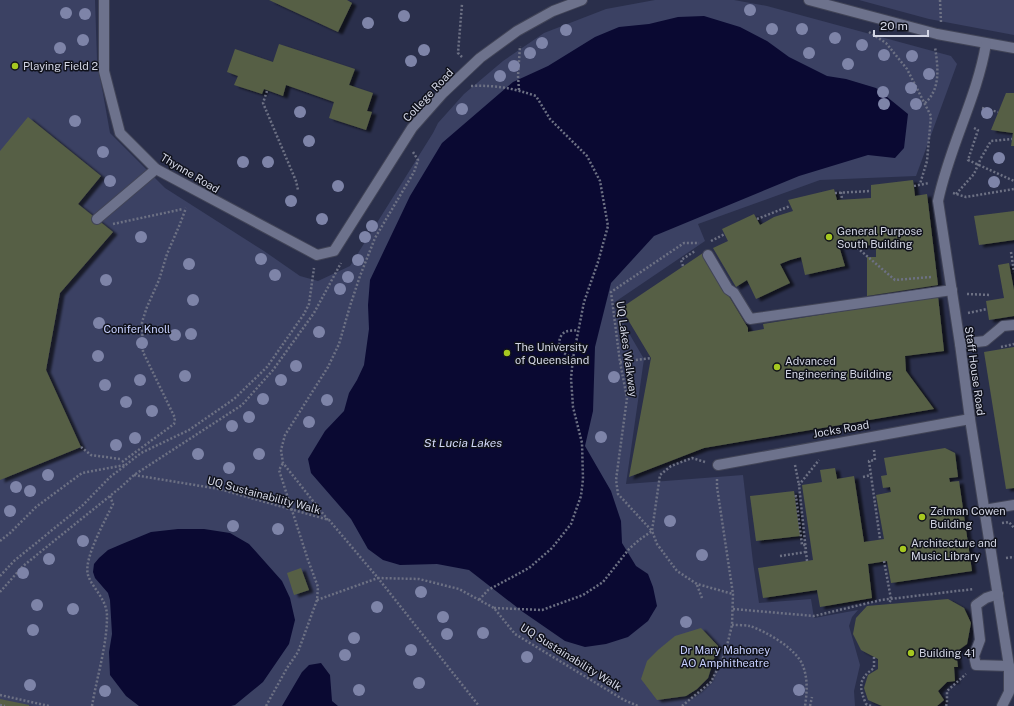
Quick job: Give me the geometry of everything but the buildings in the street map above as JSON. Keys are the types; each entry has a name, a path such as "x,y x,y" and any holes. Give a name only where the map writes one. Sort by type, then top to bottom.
{"street":[{"name":"Thynne Road","path":"104,0 104,71 120,133 156,169 317,255"},
{"name":"College Road","path":"317,255 334,251 412,128 443,93 480,58 518,30 553,11 582,0"},
{"path":"809,0 937,34 1014,48"},
{"name":"Staff House Road","path":"986,44 983,60 963,124 941,186 938,201 970,419 1009,666 1009,692 1002,706"},
{"path":"96,219 156,169"},
{"path":"708,255 728,289 734,293 750,319 952,290"},
{"path":"960,344 985,341 1003,326 1014,325"},
{"name":"Jocks Road","path":"718,465 793,450 970,419"},
{"path":"984,510 1014,505"},
{"path":"998,594 986,598 976,605 980,640 974,656 976,665 1009,666"}],"path":[{"path":"938,27 941,24 940,0"},
{"path":"462,4 458,53 462,57"},
{"path":"868,31 886,43 907,69 931,116 927,161 920,184"},
{"path":"519,90 518,76 520,45"},
{"path":"925,103 934,91 938,70 935,45"},
{"path":"468,86 487,85 519,90 536,96 550,119 587,156 600,181 608,226 598,262 584,302 573,358 571,378 573,407 582,443 583,479 581,496 571,524 552,548 529,568 488,590 479,600"},
{"path":"267,91 263,103 296,181 298,190"},
{"path":"981,108 998,112"},
{"path":"963,124 978,130 968,160 1014,181"},
{"path":"956,194 974,174 991,141 1012,139"},
{"path":"328,520 283,464 281,450 285,435 328,367 339,344 360,276 375,238 414,172 418,160 413,151"},
{"path":"966,197 1014,189"},
{"path":"835,193 871,191"},
{"path":"841,192 842,199"},
{"path":"756,219 790,206"},
{"path":"81,447 91,455 121,461 174,424 175,418 143,352 142,322 146,307 159,280 167,254 180,224 184,208 112,224"},
{"name":"UQ Lakes Walkway","path":"652,531 618,494 616,480 627,398 620,362 611,292 684,243 705,244"},
{"path":"854,245 896,280 931,277"},
{"path":"1011,252 1014,272"},
{"path":"0,576 14,561 83,506 109,478 125,465 141,453 189,430 234,399 267,367 304,314 309,304 310,287 317,255"},
{"path":"0,592 23,566 134,475 242,405 273,370 314,314 342,263"},
{"path":"967,294 990,295"},
{"path":"955,315 987,309"},
{"path":"573,358 562,352 559,346 559,341 564,332 578,330"},
{"path":"620,362 651,358"},
{"path":"799,485 833,443"},
{"path":"873,447 875,460 869,461 880,539"},
{"path":"793,450 799,485 807,561"},
{"path":"682,706 711,682 725,654 732,625 733,609 733,594 717,487 718,465 692,458 672,466 660,476 652,531 656,544 677,571 697,584 733,594"},
{"path":"266,706 287,668 298,652 317,600 318,587 279,470 283,464"},
{"path":"0,541 36,507 82,472 125,465"},
{"name":"UQ Sustainability Walk","path":"134,475 219,489 328,520 378,578 419,579 459,589 494,608 515,634 632,705 638,706"},
{"path":"863,477 871,475"},
{"path":"92,706 104,642 107,614 102,597 88,574 88,557 113,504 110,496"},
{"path":"795,496 802,545 806,545"},
{"path":"1002,523 1009,522 1014,528"},
{"path":"494,608 542,610 583,595 603,582 629,549 638,540 652,531"},
{"path":"780,556 806,552"},
{"path":"1006,558 1014,557"},
{"path":"884,561 891,599 889,604"},
{"path":"317,600 378,578 479,706"},
{"path":"697,584 702,598"},
{"path":"733,609 814,616 891,599 976,589"},
{"path":"732,625 750,626 778,640 793,651 803,666 807,692 805,706"},
{"path":"871,706 866,704 860,690 864,674 874,668 874,657"},
{"path":"946,706 948,703 947,691 976,665"},
{"path":"0,695 49,706"},
{"path":"810,706 812,698"},
{"path":"0,705 5,706"}],"shaded area":[{"name":"The University of Queensland","path":"0,0 1014,0 1014,706 0,706"}],"green space":[{"name":"The University of Queensland","path":"0,0 95,0 97,60 110,133 165,188 264,251 300,276 318,281 350,266 438,123 464,94 503,61 544,33 606,9 655,0 734,0 767,6 951,56 957,64 916,176 820,180 698,224 705,241 612,304 644,359 626,484 743,475 759,603 811,599 814,618 858,610 852,617 849,626 860,665 854,691 855,706 0,706"},
{"path":"859,0 1014,0 1014,35 929,19"}],"water":[{"name":"St Lucia Lakes","path":"704,16 740,27 767,41 789,57 827,76 846,79 876,88 908,114 904,148 895,158 868,155 799,176 654,236 611,283 595,347 593,411 585,446 611,491 621,521 622,543 636,566 648,574 653,587 657,606 648,621 628,637 606,644 585,647 565,641 523,612 469,570 437,564 400,565 383,560 368,549 351,519 311,473 308,459 325,431 344,411 349,393 364,365 369,329 368,305 370,280 410,196 442,143 513,82 548,66 595,37 619,27 649,24 678,17"},
{"path":"178,529 204,529 230,533 249,544 282,581 290,598 295,620 289,644 263,682 235,705 139,706 126,696 110,675 109,652 112,634 110,600 108,593 95,578 93,572 94,564 108,550 122,544 151,532"},
{"path":"321,663 330,675 332,701 338,706 282,706 302,672 309,665"}],"place":[{"name":"Playing Field 2","path":"15,66"},
{"name":"General Purpose South Building","path":"829,237"},
{"name":"The University of Queensland","path":"507,353"},
{"name":"Advanced Engineering Building","path":"777,367"},
{"name":"Zelman Cowen Building","path":"922,517"},
{"name":"Architecture and Music Library","path":"903,549"},
{"name":"Building 41","path":"911,653"}],"park label":[{"name":"Conifer Knoll","path":"137,329"},
{"name":"Dr Mary Mahoney AO Amphitheatre","path":"725,656"}]}
